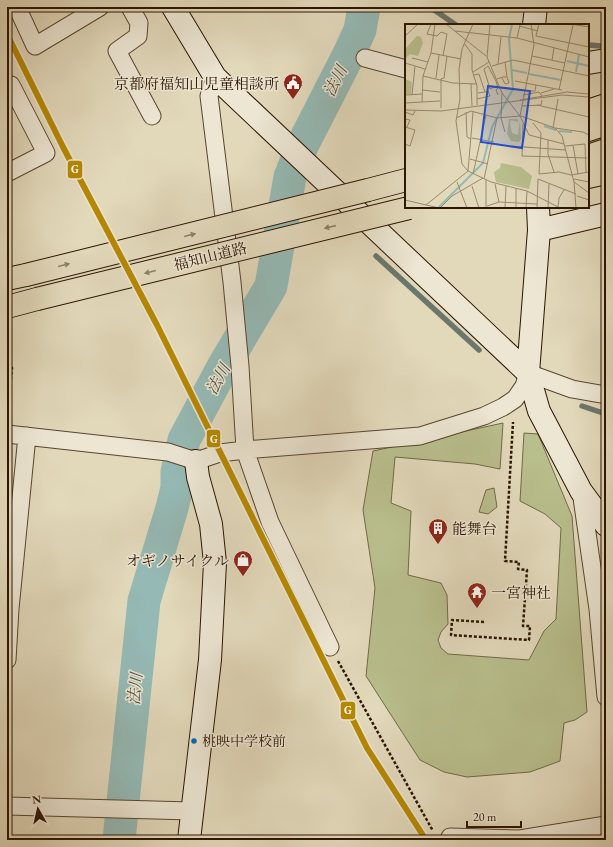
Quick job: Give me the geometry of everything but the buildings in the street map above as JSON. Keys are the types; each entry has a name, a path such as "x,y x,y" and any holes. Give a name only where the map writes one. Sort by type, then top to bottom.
{"highway":[{"path":"589,111 606,105"},
{"path":"589,130 606,124"},
{"path":"589,156 606,150"},
{"path":"589,178 606,173"},
{"name":"福知山道路","path":"17,277 368,190 400,180"},
{"name":"福知山道路","path":"7,308 37,299 411,208"}],"street":[{"path":"17,7 35,46 100,7"},
{"path":"130,7 138,23 138,36 117,51 152,116"},
{"path":"173,7 215,77 528,373 572,389 606,395"},
{"path":"534,24 536,7"},
{"path":"365,58 405,69"},
{"path":"589,63 606,60"},
{"path":"215,77 209,96 237,331 245,450 270,522 330,647"},
{"path":"7,86 10,85 46,153 7,173"},
{"path":"7,434 168,452 193,460 220,453 245,450 420,436 484,416 516,399 524,386 528,373 539,230 538,208"},
{"path":"539,230 606,214"},
{"path":"528,373 539,411 581,491 606,525"},
{"path":"7,660 10,609 27,436"},
{"path":"189,840 191,811 210,660 215,563 212,524 193,460"},
{"path":"581,491 598,609 606,697"},
{"path":"7,806 191,811"},
{"path":"450,838 520,839 606,825"}],"path":[{"path":"7,364 12,368 7,420"},
{"path":"484,622 452,620 451,635 529,640 530,626 523,626 527,570 518,569 519,562 505,561 513,424"},
{"path":"330,647 436,836 450,838"}],"green space":[{"path":"503,423 500,469 475,464 395,457 391,503 411,511 408,575 441,583 447,595 448,624 441,632 438,640 441,648 448,654 529,660 544,631 556,619 561,528 545,514 520,501 524,433 538,434 572,516 587,712 575,720 564,723 560,761 530,772 467,777 444,772 420,760 366,676 375,588 363,510 373,451"},
{"path":"494,488 497,507 488,514 479,512 486,490"}],"waterway":[{"name":"法川","path":"119,840 144,601 177,488 177,472 184,440 223,367 271,286 290,177 303,144 360,30 364,7"},
{"path":"430,7 455,24"},
{"path":"589,45 602,46"},
{"name":"法川","path":"290,177 296,180"},
{"path":"376,256 479,350"},
{"path":"582,406 606,414"}],"transit line":[{"name":"G","path":"7,34 63,147 157,325 367,748 426,840"}],"place":[{"name":"京都府福知山児童相談所","path":"293,100"},
{"name":"能舞台","path":"438,545"},
{"name":"オギノサイクル","path":"243,577"},
{"name":"一宮神社","path":"477,609"},
{"name":"桃映中学校前","path":"194,741"}]}
